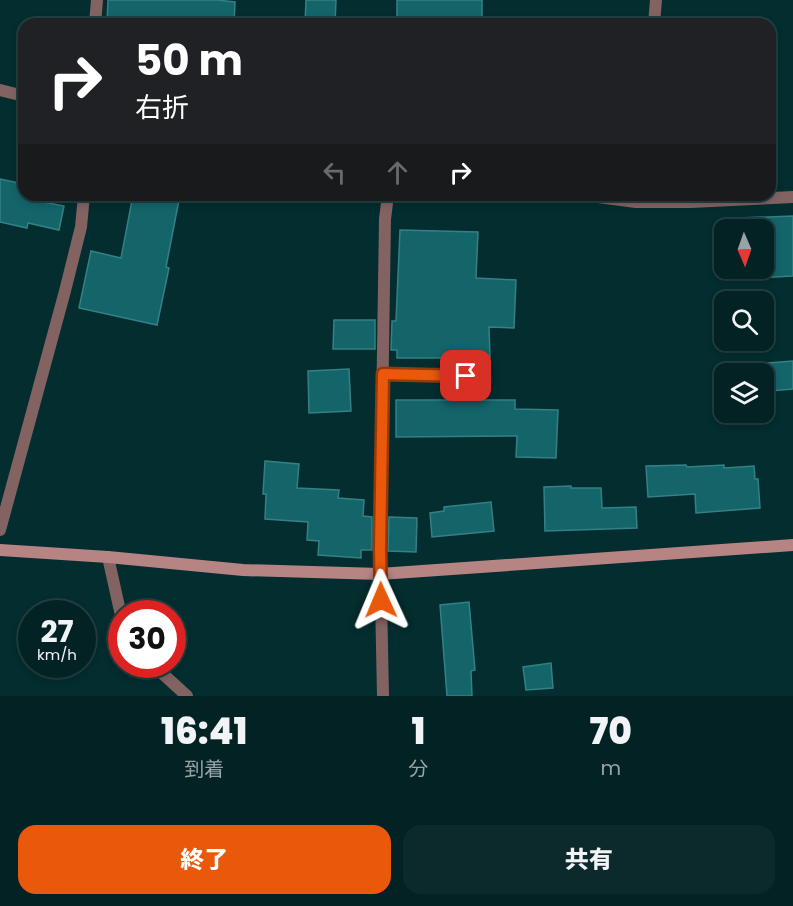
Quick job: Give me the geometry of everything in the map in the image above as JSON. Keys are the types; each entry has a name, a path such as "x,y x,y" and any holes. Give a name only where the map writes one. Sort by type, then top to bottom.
{"street":[{"path":"96,18 97,0"},
{"path":"654,18 656,0"},
{"path":"0,90 18,94"},
{"path":"776,197 793,197"},
{"path":"0,530 65,291 81,227 83,201"},
{"path":"383,696 380,548 385,219 387,201"},
{"path":"628,201 654,201"},
{"path":"383,374 466,376"},
{"path":"0,550 108,557 243,570 381,574 793,545"},
{"path":"108,557 118,600"},
{"path":"167,678 186,695"}],"building":[{"path":"108,0 235,2 234,18 107,18"},
{"path":"306,0 336,0 335,18 305,18"},
{"path":"397,0 482,0 482,18 397,18"},
{"path":"0,179 18,183 18,201 38,201 64,206 59,230 28,223 27,228 0,222"},
{"path":"132,201 179,201 166,267 169,268 157,325 79,308 91,251 121,258"},
{"path":"793,216 793,276 774,277 774,219 738,218"},
{"path":"400,230 478,232 476,278 516,280 514,328 489,327 490,358 397,358 397,350 391,350 392,321 396,321"},
{"path":"334,320 375,320 375,349 333,349"},
{"path":"793,361 793,389 774,391 774,363 768,363"},
{"path":"349,369 351,411 309,413 308,371"},
{"path":"396,400 515,400 515,409 558,410 556,458 516,457 517,436 396,437"},
{"path":"265,461 299,464 297,488 339,490 338,498 364,500 363,516 372,517 372,550 361,550 361,558 318,555 319,541 307,540 308,522 265,519 266,494 263,494"},
{"path":"686,465 687,467 724,465 724,468 754,466 755,479 758,479 760,508 696,513 695,494 648,497 646,466"},
{"path":"571,486 571,488 601,488 602,508 636,507 637,528 545,531 544,487"},
{"path":"491,502 494,531 432,537 430,513 444,511 444,507"},
{"path":"389,517 417,518 416,552 388,551"},
{"path":"469,602 475,670 471,671 472,696 447,696 440,605"},
{"path":"551,663 553,688 526,690 523,667"}],"route":[{"path":"381,600 383,374 466,376"}]}
